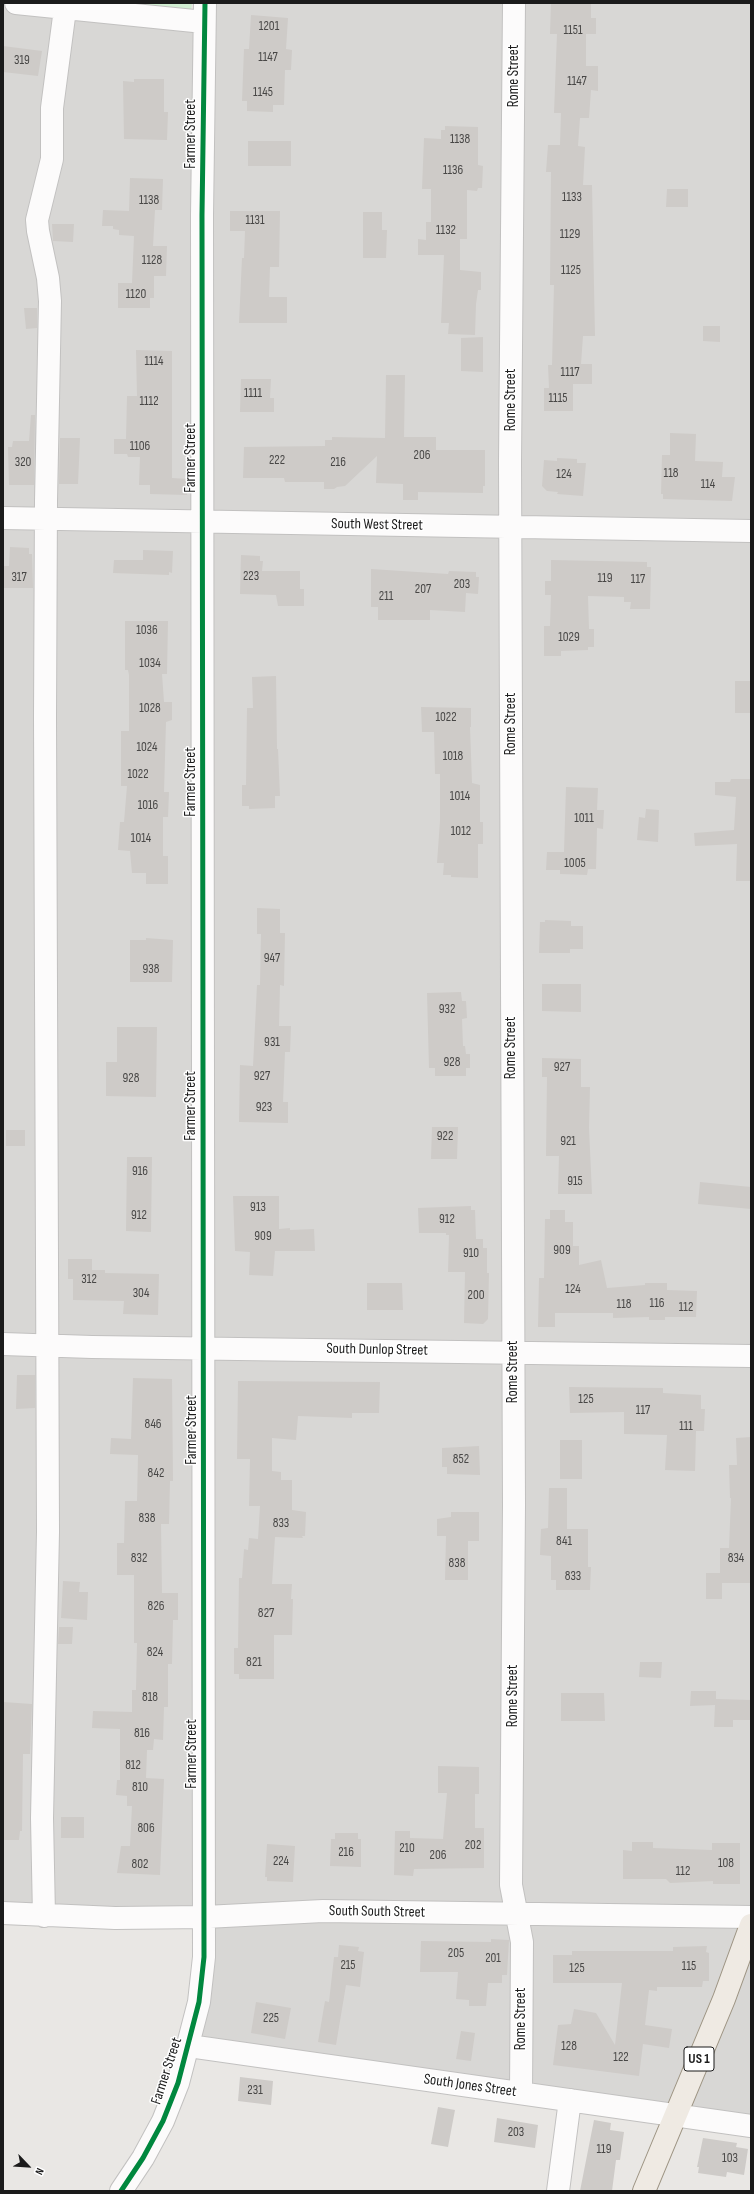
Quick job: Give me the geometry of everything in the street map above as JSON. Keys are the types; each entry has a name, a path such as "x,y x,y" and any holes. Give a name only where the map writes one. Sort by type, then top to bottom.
{"main road":[{"name":"US 1","path":"644,2191 724,1999 751,1925"}],"street":[{"path":"16,3 65,9 204,12"},
{"name":"Rome Street","path":"514,3 511,527 512,1351 514,1505 511,1885 522,1942 520,2093"},
{"path":"44,1916 42,1818 48,1532 44,717 50,301 48,278 37,220 52,159 52,108 65,9"},
{"name":"Farmer Street","path":"121,2191 143,2158 163,2121 178,2083 189,2046 198,2002 204,1957 204,12"},
{"name":"South West Street","path":"3,518 751,531"},
{"name":"South Dunlop Street","path":"3,1344 47,1346 512,1351 751,1356"},
{"name":"South South Street","path":"3,1913 115,1918 323,1911 751,1917"},
{"name":"South Jones Street","path":"189,2046 751,2126"},
{"path":"558,2191 570,2100"}],"shaded area":[{"path":"3,3 31,3 204,22 205,3 751,3 751,2127 189,2046 205,1917 3,1904"}],"green space":[{"path":"100,3 192,3 191,10"}],"building":[{"path":"551,3 591,3 591,18 596,18 596,34 586,34 586,66 598,66 598,91 591,90 589,118 580,118 578,146 585,147 583,185 592,185 595,336 583,336 581,364 592,364 592,384 573,384 573,411 544,411 544,388 549,388 548,365 552,365 554,285 550,285 551,172 546,172 548,145 560,145 561,113 554,113 557,34 550,34"},
{"path":"251,15 288,18 286,49 292,50 291,70 285,70 284,105 273,105 273,112 247,111 247,101 242,101 244,49 249,49"},
{"path":"3,46 42,51 38,76 3,72"},
{"path":"134,79 164,79 164,112 168,112 167,140 124,139 123,81 134,82"},
{"path":"445,126 478,127 478,165 483,166 482,188 478,188 477,191 467,190 467,239 460,239 460,270 481,272 481,290 478,290 476,304 475,335 448,334 449,323 441,323 444,255 418,255 418,239 426,240 426,222 431,222 431,189 422,189 424,138 441,139 441,130 445,130"},
{"path":"248,141 291,141 291,166 248,166"},
{"path":"130,178 163,179 162,210 155,210 153,246 167,246 166,276 154,276 154,298 150,298 150,308 118,308 118,283 132,283 134,236 119,235 119,230 113,229 113,226 102,226 103,210 129,211"},
{"path":"667,189 688,189 688,207 666,207"},
{"path":"230,211 280,211 279,267 270,267 269,297 287,297 287,323 239,323 242,258 244,258 245,231 230,231"},
{"path":"363,212 382,212 382,230 387,230 386,258 363,258"},
{"path":"52,224 74,224 73,242 53,241"},
{"path":"24,308 37,308 37,328 26,329"},
{"path":"703,326 720,326 720,342 703,341"},
{"path":"483,337 483,372 461,371 461,338"},
{"path":"136,350 172,351 172,478 188,479 187,495 150,494 150,485 139,485 140,457 128,457 127,454 114,454 114,439 126,439 127,396 137,396"},
{"path":"386,375 405,375 404,437 436,437 436,450 485,450 485,486 483,486 483,493 418,492 418,500 403,500 403,484 376,483 377,456 345,486 334,489 324,489 324,482 285,482 284,478 243,478 244,447 325,446 325,440 332,440 332,437 385,438"},
{"path":"241,379 271,379 270,398 274,398 274,412 240,412"},
{"path":"31,415 35,415 34,485 9,485 8,447 12,447 13,441 29,441"},
{"path":"670,433 696,434 695,461 723,462 722,477 735,477 732,501 663,499 663,494 661,494 662,455 670,455"},
{"path":"60,438 80,438 78,484 59,484"},
{"path":"557,458 577,459 577,463 586,463 583,496 557,494 558,492 547,491 542,486 544,460 557,461"},
{"path":"10,547 29,548 29,554 32,554 33,588 3,588 4,566 9,566"},
{"path":"143,550 173,551 172,573 169,572 169,575 113,573 114,560 143,560"},
{"path":"241,555 260,556 260,561 263,561 262,571 300,571 300,589 304,589 304,606 278,606 276,595 240,594"},
{"path":"551,560 647,562 647,567 651,567 650,609 630,609 631,602 624,602 624,597 588,596 589,629 594,629 594,647 588,647 588,650 561,651 561,656 544,656 544,626 550,626 551,595 545,595 545,581 551,581"},
{"path":"371,569 448,574 449,571 476,572 476,577 479,577 478,594 466,593 465,612 430,610 430,620 378,620 378,607 371,607"},
{"path":"125,621 168,621 167,674 162,674 164,702 172,702 172,720 166,722 164,792 169,792 168,817 163,817 163,856 168,856 168,884 146,884 146,873 132,873 130,851 118,850 120,822 124,822 127,786 121,786 121,731 129,731 129,675 128,670 125,670"},
{"path":"276,676 277,749 280,796 275,796 275,808 249,809 249,806 242,806 242,785 246,785 247,708 253,708 252,677"},
{"path":"735,681 751,681 751,713 735,713"},
{"path":"421,707 471,708 470,727 472,783 480,785 480,822 483,822 483,844 478,844 478,878 451,877 451,875 443,875 444,863 437,863 440,821 440,774 435,774 434,732 422,732"},
{"path":"731,779 751,779 751,881 736,881 737,844 695,846 694,833 734,830 736,797 715,795 715,782 730,782"},
{"path":"566,787 598,788 597,810 604,810 603,829 597,828 596,869 588,869 587,875 560,874 560,870 546,870 547,852 564,852"},
{"path":"646,809 659,810 658,842 637,840 639,817 645,818"},
{"path":"257,908 280,909 280,933 285,933 284,986 280,985 279,1026 291,1026 290,1052 285,1052 283,1102 288,1102 288,1123 239,1122 240,1065 253,1066 257,985 260,985 261,934 257,934"},
{"path":"545,920 571,921 571,926 583,926 583,949 570,949 570,953 539,953 540,922 545,922"},
{"path":"146,938 173,940 172,982 130,982 130,940 146,940"},
{"path":"542,984 581,984 581,1012 542,1011"},
{"path":"461,992 462,1001 466,1001 467,1018 462,1019 463,1046 465,1046 466,1054 470,1054 470,1068 466,1068 466,1076 435,1076 435,1068 429,1068 427,993"},
{"path":"117,1027 157,1027 156,1097 106,1096 106,1062 117,1062"},
{"path":"542,1058 581,1059 581,1087 590,1087 589,1128 592,1194 558,1194 559,1156 546,1156 547,1077 542,1077"},
{"path":"432,1127 458,1127 457,1159 431,1159"},
{"path":"6,1130 25,1130 25,1146 6,1146"},
{"path":"127,1157 152,1157 151,1232 126,1231"},
{"path":"700,1182 751,1187 751,1209 698,1204"},
{"path":"233,1196 279,1196 279,1229 314,1229 315,1251 275,1251 273,1276 249,1275 250,1252 235,1251"},
{"path":"471,1206 471,1210 475,1210 476,1239 483,1239 483,1248 487,1248 487,1273 489,1273 488,1319 483,1324 464,1323 465,1272 448,1272 449,1235 446,1235 446,1233 419,1233 418,1208"},
{"path":"550,1210 565,1210 565,1222 573,1222 573,1246 579,1246 579,1265 601,1260 607,1288 645,1285 645,1283 667,1283 667,1290 697,1291 696,1317 665,1317 665,1320 649,1320 649,1317 613,1318 613,1313 555,1313 555,1327 538,1327 539,1278 544,1278 545,1219 550,1219"},
{"path":"68,1259 92,1259 92,1270 105,1270 105,1273 159,1274 158,1315 123,1314 124,1301 73,1300 73,1279 68,1279"},
{"path":"367,1283 402,1283 403,1310 367,1310"},
{"path":"17,1375 35,1375 35,1408 16,1409"},
{"path":"133,1378 172,1379 173,1481 170,1481 169,1524 161,1524 162,1593 178,1593 178,1620 173,1620 172,1664 168,1664 168,1707 164,1707 163,1740 154,1739 153,1750 147,1750 146,1778 164,1779 160,1875 117,1873 121,1846 130,1846 132,1806 127,1806 127,1796 116,1795 117,1780 120,1780 120,1729 92,1728 93,1711 132,1712 132,1690 136,1690 137,1643 134,1643 134,1575 117,1575 117,1543 124,1543 125,1501 137,1501 138,1455 110,1454 111,1438 131,1439"},
{"path":"238,1381 380,1382 379,1413 352,1413 352,1418 298,1416 296,1440 272,1438 272,1471 281,1472 281,1480 292,1480 292,1510 306,1512 305,1536 302,1536 303,1538 275,1537 272,1584 292,1584 291,1599 293,1599 292,1635 274,1635 274,1679 239,1679 239,1674 234,1674 234,1648 238,1648 239,1578 242,1578 244,1549 248,1550 249,1538 258,1539 260,1506 249,1506 250,1459 237,1459"},
{"path":"569,1387 663,1388 663,1393 701,1395 701,1409 705,1409 704,1431 696,1431 695,1471 665,1470 667,1435 624,1434 624,1412 570,1413"},
{"path":"751,1437 751,1583 722,1583 722,1599 706,1599 706,1573 720,1573 720,1548 729,1548 731,1498 729,1465 737,1465 736,1438"},
{"path":"560,1440 582,1440 582,1479 560,1479"},
{"path":"479,1446 480,1475 447,1474 447,1467 442,1467 442,1448"},
{"path":"549,1488 567,1488 567,1529 588,1529 588,1567 591,1567 590,1590 556,1590 556,1580 551,1580 551,1556 540,1555 541,1529 548,1528"},
{"path":"451,1512 479,1512 479,1541 468,1541 468,1580 445,1580 446,1536 437,1536 437,1519 451,1517"},
{"path":"63,1581 80,1582 79,1592 88,1592 87,1620 61,1618"},
{"path":"59,1627 73,1627 72,1644 58,1644"},
{"path":"640,1662 662,1662 661,1678 639,1677"},
{"path":"691,1691 716,1691 716,1699 751,1700 751,1720 733,1720 733,1727 714,1727 715,1705 690,1706"},
{"path":"561,1693 604,1693 605,1721 561,1721"},
{"path":"3,1702 32,1704 30,1754 23,1754 22,1831 20,1831 19,1840 3,1840"},
{"path":"438,1766 479,1767 479,1794 475,1794 475,1828 484,1828 484,1868 414,1869 413,1876 394,1875 395,1831 410,1831 410,1838 443,1839 447,1793 438,1793"},
{"path":"61,1817 84,1817 84,1838 61,1838"},
{"path":"335,1833 358,1833 358,1839 361,1839 361,1867 330,1866 331,1839 335,1839"},
{"path":"632,1842 653,1842 653,1848 712,1850 712,1843 740,1843 740,1884 713,1884 713,1881 670,1883 666,1879 623,1879 623,1850 632,1851"},
{"path":"267,1844 295,1846 293,1882 267,1881 267,1877 265,1877"},
{"path":"491,1939 509,1940 507,1975 502,1975 502,1983 488,1983 486,2006 469,2006 469,2000 456,1999 458,1972 420,1972 421,1941 491,1942"},
{"path":"339,1945 359,1947 358,1951 364,1952 360,1987 346,1985 336,2045 318,2042 325,2001 329,2002 334,1957 338,1957"},
{"path":"707,1946 706,1952 709,1953 709,1981 703,1981 702,1987 657,1987 657,1991 649,1990 645,2025 672,2029 669,2048 643,2044 639,2076 553,2065 558,2025 571,2024 574,2009 596,2013 615,2045 622,1983 553,1983 553,1955 572,1955 572,1951 673,1951 673,1947"},
{"path":"256,2002 291,2008 285,2039 251,2033"},
{"path":"461,2031 475,2033 471,2061 456,2059"},
{"path":"240,2077 273,2081 271,2105 238,2101"},
{"path":"438,2107 455,2110 448,2147 431,2144"},
{"path":"497,2118 538,2125 535,2148 494,2142"},
{"path":"594,2120 611,2123 610,2130 624,2132 620,2160 616,2160 612,2191 580,2191"},
{"path":"703,2138 737,2143 736,2147 748,2149 744,2175 727,2172 726,2177 698,2173 699,2167 697,2167"}],"cycle path":[{"path":"121,2191 143,2158 163,2121 178,2083 199,2002 204,1957 202,215 205,3"}]}
